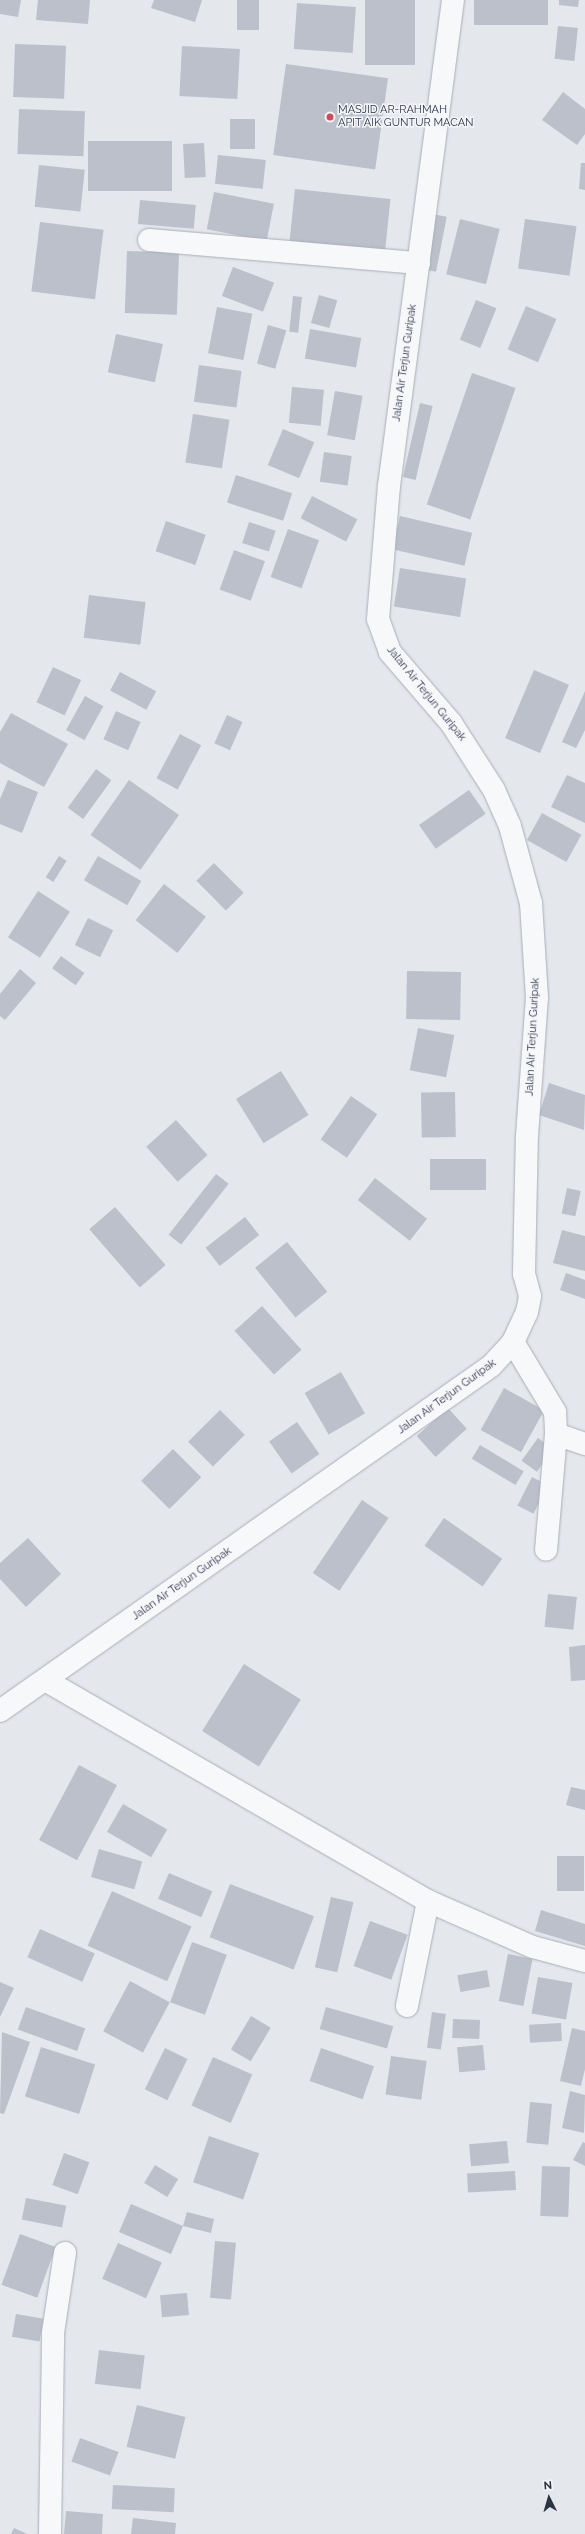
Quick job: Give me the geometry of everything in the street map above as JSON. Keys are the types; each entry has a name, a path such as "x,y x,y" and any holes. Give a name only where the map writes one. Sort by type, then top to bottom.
{"street":[{"name":"Jalan Air Terjun Guripak","path":"0,1711 478,1375 513,1342 527,1312 530,1296 524,1274 526,1136 537,998 531,903 510,826 494,790 452,723 390,652 378,619 389,486 453,0"},
{"path":"149,240 419,263"},
{"path":"513,1342 555,1412 556,1434 546,1550"},
{"path":"556,1434 585,1444"},
{"path":"45,1680 428,1902 533,1947 585,1960"},
{"path":"408,2006 428,1902"},
{"path":"50,2534 53,2333 65,2253"}],"building":[{"path":"0,0 21,0 18,17 0,14"},
{"path":"38,0 90,0 88,24 36,20"},
{"path":"154,0 202,0 195,22 151,8"},
{"path":"237,0 259,0 259,30 237,30"},
{"path":"365,0 415,0 415,65 365,65"},
{"path":"474,0 548,0 548,25 474,25"},
{"path":"559,0 579,0 578,7 559,5"},
{"path":"297,3 356,7 353,53 294,49"},
{"path":"558,26 578,28 574,61 555,59"},
{"path":"15,44 66,46 64,99 13,97"},
{"path":"182,46 240,49 237,99 179,96"},
{"name":"MASJID AR-RAHMAH APIT AIK GUNTUR MACAN","path":"286,64 388,78 375,169 273,155"},
{"path":"563,92 585,109 585,134 577,145 542,120"},
{"path":"19,109 85,111 83,156 17,154"},
{"path":"230,119 255,119 255,149 230,149"},
{"path":"88,141 172,141 172,191 88,191"},
{"path":"204,143 206,177 185,178 183,144"},
{"path":"218,155 266,160 263,189 215,184"},
{"path":"581,163 585,163 585,190 579,189"},
{"path":"39,165 85,170 80,212 35,207"},
{"path":"295,189 390,199 385,251 290,241"},
{"path":"214,192 274,204 267,241 207,229"},
{"path":"140,200 196,205 194,229 138,224"},
{"path":"432,214 447,217 436,272 421,269"},
{"path":"460,219 500,229 486,284 446,274"},
{"path":"525,219 576,226 570,276 518,269"},
{"path":"40,222 104,230 95,299 31,291"},
{"path":"127,251 179,253 177,315 125,313"},
{"path":"233,267 274,283 263,312 222,296"},
{"path":"319,295 337,300 329,328 311,323"},
{"path":"293,296 302,297 298,333 289,332"},
{"path":"476,300 496,308 480,348 460,340"},
{"path":"526,306 556,319 538,362 508,349"},
{"path":"217,307 252,314 243,360 208,353"},
{"path":"268,325 286,330 275,369 257,363"},
{"path":"310,329 361,338 356,368 305,359"},
{"path":"116,334 163,344 155,382 108,372"},
{"path":"199,365 242,371 236,408 194,402"},
{"path":"472,373 515,388 470,519 427,504"},
{"path":"292,387 324,390 321,426 289,423"},
{"path":"335,391 363,396 355,440 327,435"},
{"path":"420,403 433,406 416,480 403,477"},
{"path":"193,414 230,420 222,468 185,462"},
{"path":"283,429 314,442 299,478 268,465"},
{"path":"324,452 352,456 348,486 320,482"},
{"path":"236,475 292,493 283,521 227,503"},
{"path":"312,496 357,519 346,541 301,518"},
{"path":"400,516 472,533 464,566 392,549"},
{"path":"166,521 206,535 195,565 156,551"},
{"path":"249,522 276,531 269,552 242,543"},
{"path":"288,529 319,540 302,588 271,577"},
{"path":"234,550 265,561 251,601 220,589"},
{"path":"400,568 466,578 460,617 394,607"},
{"path":"89,595 146,602 140,645 84,638"},
{"path":"53,667 81,680 65,715 37,702"},
{"path":"534,670 569,685 540,753 505,738"},
{"path":"120,672 156,691 146,710 110,691"},
{"path":"585,691 585,730 576,748 562,742"},
{"path":"85,696 103,706 84,740 66,730"},
{"path":"116,711 141,722 128,750 103,739"},
{"path":"11,713 68,744 44,787 0,763 0,732"},
{"path":"227,715 243,722 230,750 214,743"},
{"path":"180,734 201,745 178,789 157,778"},
{"path":"96,769 111,780 83,819 68,808"},
{"path":"567,775 585,783 585,823 551,807"},
{"path":"8,780 38,792 22,833 0,824 0,799"},
{"path":"129,780 179,815 141,870 91,835"},
{"path":"469,790 486,814 436,849 419,825"},
{"path":"542,813 581,835 566,862 527,840"},
{"path":"59,856 67,861 53,882 46,877"},
{"path":"98,856 141,881 127,905 84,880"},
{"path":"214,863 244,893 226,910 196,881"},
{"path":"164,884 206,917 177,953 136,920"},
{"path":"38,891 70,912 40,958 8,937"},
{"path":"88,918 113,930 100,957 75,945"},
{"path":"61,956 84,973 76,985 52,968"},
{"path":"20,969 36,983 5,1020 0,1016 0,994"},
{"path":"407,971 461,972 460,1020 406,1019"},
{"path":"418,1028 454,1035 446,1077 410,1070"},
{"path":"281,1071 309,1115 264,1143 236,1099"},
{"path":"549,1083 585,1095 584,1130 539,1115"},
{"path":"455,1092 456,1137 422,1138 421,1093"},
{"path":"351,1096 377,1114 347,1158 321,1139"},
{"path":"176,1120 207,1155 178,1182 146,1147"},
{"path":"430,1159 486,1159 486,1190 430,1190"},
{"path":"216,1174 229,1184 181,1245 169,1235"},
{"path":"375,1178 427,1219 410,1241 358,1200"},
{"path":"567,1188 581,1191 575,1216 562,1213"},
{"path":"115,1207 166,1265 140,1287 89,1229"},
{"path":"245,1217 259,1235 220,1266 206,1248"},
{"path":"562,1230 585,1236 585,1271 553,1263"},
{"path":"287,1242 327,1292 295,1318 255,1268"},
{"path":"566,1273 585,1280 585,1299 560,1290"},
{"path":"262,1306 301,1350 274,1375 235,1331"},
{"path":"341,1372 365,1414 329,1435 305,1393"},
{"path":"504,1388 544,1410 521,1452 481,1430"},
{"path":"448,1408 467,1429 436,1457 417,1436"},
{"path":"220,1410 245,1435 213,1467 188,1442"},
{"path":"297,1422 319,1454 292,1473 269,1442"},
{"path":"538,1438 553,1449 537,1472 522,1461"},
{"path":"480,1445 524,1471 515,1485 472,1459"},
{"path":"173,1449 201,1477 169,1509 141,1481"},
{"path":"532,1477 548,1485 534,1514 517,1506"},
{"path":"362,1500 389,1518 339,1591 313,1573"},
{"path":"444,1518 502,1559 483,1587 424,1546"},
{"path":"28,1538 61,1574 26,1607 0,1579 0,1563"},
{"path":"548,1594 577,1597 573,1630 545,1627"},
{"path":"585,1645 585,1680 571,1681 569,1647"},
{"path":"244,1664 301,1700 259,1767 202,1731"},
{"path":"79,1765 117,1785 77,1860 39,1840"},
{"path":"571,1787 585,1790 585,1810 566,1805"},
{"path":"123,1804 167,1830 151,1857 107,1832"},
{"path":"99,1849 142,1861 134,1889 91,1877"},
{"path":"557,1856 584,1856 584,1891 557,1891"},
{"path":"169,1873 212,1891 201,1917 158,1899"},
{"path":"230,1884 314,1916 294,1969 210,1937"},
{"path":"112,1891 191,1926 167,1981 88,1946"},
{"path":"331,1897 353,1902 337,1972 315,1967"},
{"path":"541,1910 585,1924 585,1946 535,1931"},
{"path":"370,1921 408,1935 391,1980 354,1966"},
{"path":"40,1929 95,1953 82,1982 27,1957"},
{"path":"192,1942 227,1955 205,2015 170,2002"},
{"path":"508,1954 533,1959 523,2006 499,2001"},
{"path":"487,1970 490,1987 460,1992 457,1975"},
{"path":"538,1977 572,1983 566,2020 532,2013"},
{"path":"130,1981 170,2002 143,2052 103,2031"},
{"path":"0,1982 14,1988 0,2017"},
{"path":"26,2007 85,2029 77,2051 18,2030"},
{"path":"326,2007 393,2026 387,2048 320,2029"},
{"path":"432,2012 446,2014 441,2050 427,2048"},
{"path":"251,2016 271,2028 251,2061 231,2049"},
{"path":"453,2019 480,2020 479,2039 452,2038"},
{"path":"561,2023 562,2041 530,2043 529,2025"},
{"path":"572,2028 585,2031 585,2069 581,2086 560,2081"},
{"path":"2,2032 30,2042 4,2114 0,2113"},
{"path":"483,2045 485,2070 459,2072 457,2047"},
{"path":"41,2047 95,2065 79,2114 25,2096"},
{"path":"165,2048 187,2059 167,2100 145,2089"},
{"path":"321,2048 374,2066 363,2099 310,2081"},
{"path":"391,2056 427,2061 421,2100 386,2095"},
{"path":"213,2057 252,2074 231,2123 191,2105"},
{"path":"570,2091 585,2095 584,2133 562,2128"},
{"path":"530,2102 552,2104 548,2145 526,2143"},
{"path":"209,2136 259,2153 243,2200 193,2182"},
{"path":"507,2141 509,2163 471,2166 469,2144"},
{"path":"583,2142 585,2143 585,2166 573,2160"},
{"path":"64,2153 89,2162 78,2194 52,2185"},
{"path":"155,2165 178,2179 167,2197 144,2183"},
{"path":"542,2166 570,2167 568,2217 540,2216"},
{"path":"515,2171 516,2190 468,2192 467,2174"},
{"path":"26,2198 66,2206 62,2227 22,2220"},
{"path":"131,2204 183,2226 171,2254 119,2232"},
{"path":"187,2212 214,2219 211,2233 183,2226"},
{"path":"20,2234 56,2247 37,2298 2,2285"},
{"path":"215,2241 236,2243 231,2300 210,2298"},
{"path":"118,2243 162,2263 146,2298 102,2279"},
{"path":"187,2293 189,2315 162,2317 160,2295"},
{"path":"16,2314 44,2319 40,2342 12,2337"},
{"path":"99,2350 145,2356 141,2389 95,2384"},
{"path":"137,2405 186,2417 175,2459 127,2447"},
{"path":"80,2438 119,2452 110,2476 71,2461"},
{"path":"113,2485 175,2488 174,2512 112,2509"},
{"path":"66,2511 103,2514 102,2534 64,2534"},
{"path":"133,2518 176,2523 175,2534 131,2534"},
{"path":"14,2528 27,2534 11,2534"}],"place":[{"name":"MASJID AR-RAHMAH APIT AIK GUNTUR MACAN","path":"330,117"}]}
